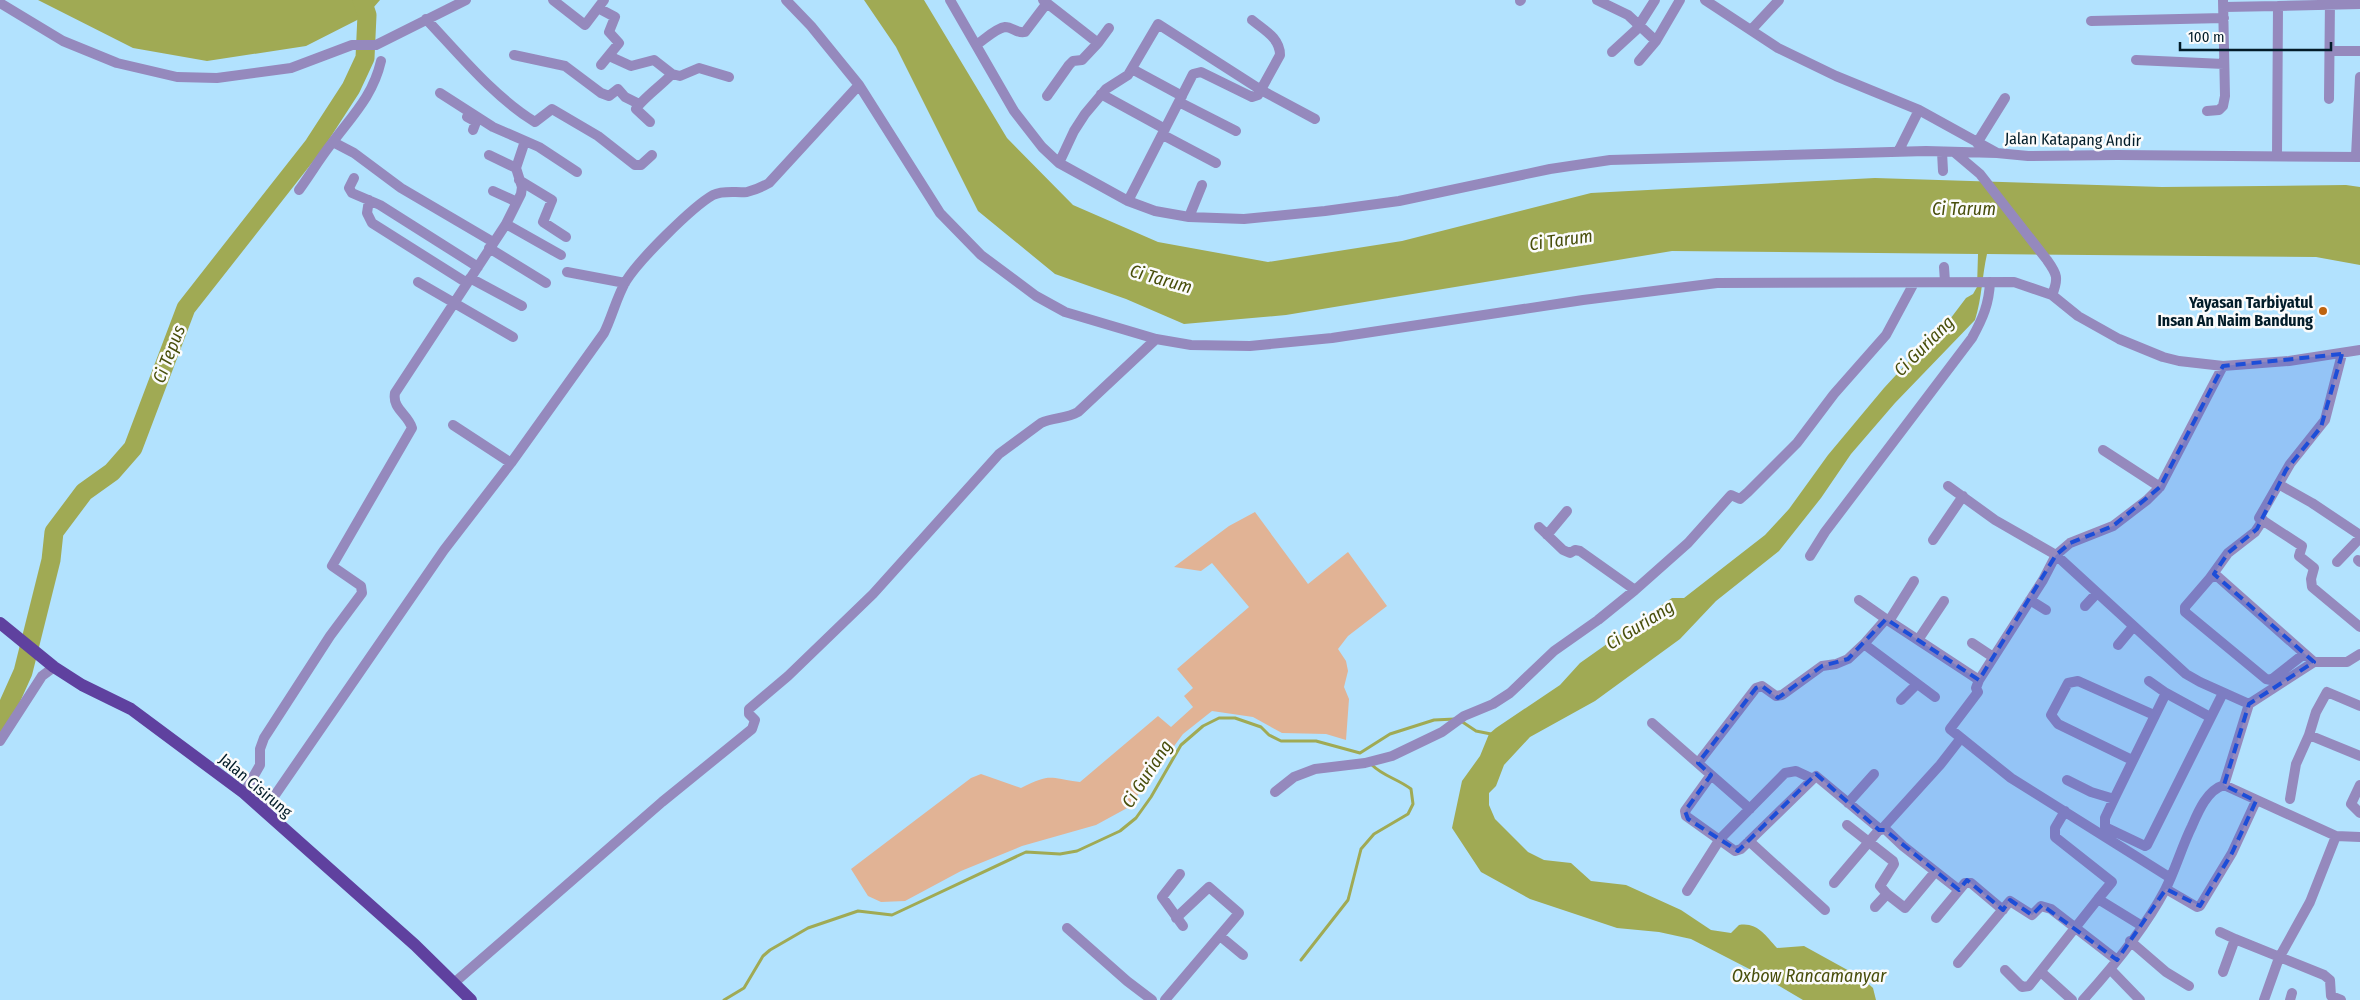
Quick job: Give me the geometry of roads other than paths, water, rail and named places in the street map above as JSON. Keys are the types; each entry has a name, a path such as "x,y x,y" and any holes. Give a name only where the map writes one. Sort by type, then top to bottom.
{"main road":[{"name":"Jalan Cisirung","path":"0,623 54,667 82,685 132,709 244,793 416,945 471,1000"}],"street":[{"path":"0,3 63,41 117,63 177,78 217,78 285,69 352,45 369,46 388,40 466,0"},
{"path":"554,0 585,25 601,4 616,18 609,32 618,44 601,64"},
{"path":"786,0 811,26 859,85 940,213 981,254 1036,296 1065,312 1156,339 1191,345 1250,346 1332,338 1583,300 1717,283 2014,282 2052,295 2078,316 2119,339 2144,350 2179,361 2223,366 2289,361 2360,350"},
{"path":"950,0 1028,131 1059,163 1128,201 1155,211 1189,217 1244,220 1292,216 1399,201 1550,169 1610,160 1898,152 1992,153"},
{"path":"1597,0 1628,15 1640,24 1656,41"},
{"path":"1612,52 1640,24 1655,0"},
{"path":"1639,61 1656,41 1680,0"},
{"name":"Jalan Katapang Andir","path":"1704,0 1778,48 1836,76 1919,110 1992,153 2028,156 2358,156"},
{"path":"1753,30 1779,0"},
{"path":"976,45 1002,28 1009,28 1020,33 1025,32 1045,1 1098,43"},
{"path":"2329,99 2330,3"},
{"path":"2092,21 2224,8 2330,3 2360,4"},
{"path":"2277,155 2278,6"},
{"path":"2207,111 2216,111 2223,106 2225,96 2224,8"},
{"path":"426,19 492,88 521,113 535,122 552,109 598,136 636,165 641,165 652,155"},
{"path":"1128,201 1193,74 1197,72 1208,75 1252,97 1256,97 1261,90 1280,55 1280,49 1275,39 1252,20"},
{"path":"1059,163 1074,131 1101,94 1112,85 1123,80 1132,69 1158,24 1261,90 1315,119"},
{"path":"1047,96 1069,65 1073,61 1082,60 1109,28"},
{"path":"2330,51 2360,50"},
{"path":"514,55 564,66 601,94 609,96 618,88 625,97 639,104"},
{"path":"609,56 631,66 654,60 672,74 680,76 699,68 729,77"},
{"path":"2136,60 2224,64"},
{"path":"298,190 332,142 358,112 374,81 381,61"},
{"path":"1132,69 1236,131"},
{"path":"650,122 637,109 639,104 655,92 672,74"},
{"path":"2358,156 2360,77"},
{"path":"264,811 444,550 510,464 604,334 625,283 636,267 651,250 715,194 748,192 768,183 859,85"},
{"path":"440,93 493,127 539,147 577,172"},
{"path":"1101,94 1216,163"},
{"path":"1977,143 2005,98"},
{"path":"467,110 466,116 476,122 473,130"},
{"path":"1898,152 1919,110"},
{"path":"244,793 260,765 260,749 264,738 330,636 362,593 360,586 332,566 412,428 411,423 396,406 395,393 506,224 521,194 516,168 525,141"},
{"path":"332,142 354,153 401,188 491,245 546,283"},
{"path":"1942,152 1943,171"},
{"path":"1954,152 1970,163 1980,174 2054,270 2058,282 2052,295"},
{"path":"1970,163 1992,153"},
{"path":"489,155 516,168"},
{"path":"354,178 349,188 350,191 380,205 478,267"},
{"path":"519,180 552,200 543,222 566,237"},
{"path":"1189,217 1202,185"},
{"path":"492,191 517,202"},
{"path":"369,200 367,213 372,223 469,280 522,306"},
{"path":"506,224 561,255"},
{"path":"1944,267 1944,282"},
{"path":"567,272 625,283"},
{"path":"418,282 513,337"},
{"path":"1810,556 1825,532 1972,338 1986,314 1989,299 1983,282"},
{"path":"1275,792 1304,772 1326,767 1370,762 1392,756 1455,723 1464,716 1487,708 1510,693 1554,651 1598,620 1688,543 1725,500 1731,495 1740,499 1797,443 1834,394 1886,335 1914,283"},
{"path":"454,983 640,820 752,729 755,720 749,714 749,710 788,676 873,594 999,454 1041,422 1070,416 1078,412 1156,339"},
{"path":"2342,354 2325,420 2306,442 2300,454 2295,456 2280,485 2259,518 2302,546 2299,556 2314,568 2311,579 2312,587 2360,627"},
{"path":"2170,877 2011,778 1950,728 1978,692 1976,688 1979,680 2056,555 2070,543 2113,526 2147,500 2160,487 2223,366"},
{"path":"452,425 510,464"},
{"path":"2103,450 2160,487"},
{"path":"2280,485 2312,503 2360,537 2337,562"},
{"path":"1948,486 1995,520 2056,555 2186,674 2249,704"},
{"path":"1933,540 1963,496"},
{"path":"1547,535 1567,511"},
{"path":"2263,520 2255,532 2228,553 2185,607 2186,612 2266,679 2270,680 2304,654"},
{"path":"1538,527 1563,550 1570,553 1575,550 1580,551 1635,590"},
{"path":"2210,578 2217,576 2314,662"},
{"path":"1698,763 1758,687 1763,687 1776,696 1782,695 1822,666 1836,664 1848,659 1888,620 1914,581"},
{"path":"2085,606 2097,593"},
{"path":"1859,600 1979,680"},
{"path":"2030,600 2046,610"},
{"path":"1918,640 1944,601"},
{"path":"2118,645 2133,627"},
{"path":"1864,644 1916,685 1935,697"},
{"path":"1972,644 1993,657"},
{"path":"2224,785 2249,704 2314,662 2347,662 2360,654"},
{"path":"0,741 42,676 54,667"},
{"path":"2132,760 2058,724 2051,715 2055,704 2068,683 2078,681 2154,715"},
{"path":"2149,682 2166,694 2210,717"},
{"path":"1902,700 1916,685"},
{"path":"2290,799 2296,764 2309,735 2316,712 2327,692 2360,706"},
{"path":"2166,694 2132,760 2103,824 2105,827 2145,846 2148,845 2223,693"},
{"path":"1652,724 1750,809"},
{"path":"2309,735 2360,756"},
{"path":"1834,883 1940,765 1961,738"},
{"path":"1687,891 1720,839 1785,773 1796,770 1812,778"},
{"path":"1848,803 1874,774"},
{"path":"1711,775 1685,811 1688,819 1720,839 1734,851 1738,851 1749,842 1816,776 1959,890"},
{"path":"2067,780 2092,792 2114,799"},
{"path":"2083,1000 2117,960 2166,889 2178,854 2203,803 2216,788 2224,785 2336,836 2360,837"},
{"path":"2360,785 2350,804 2360,813"},
{"path":"2166,889 2198,908 2232,853 2256,801"},
{"path":"2005,970 2026,988 2041,972 2112,882 2055,837 2055,828 2065,811"},
{"path":"1847,825 1894,863 1880,886 1905,908 1935,872"},
{"path":"2264,1000 2279,958 2310,902 2336,836"},
{"path":"1749,842 1826,910"},
{"path":"1180,874 1162,897 1183,926"},
{"path":"1936,918 1966,883 1971,883 2003,910"},
{"path":"1166,1000 1239,913 1211,887 1176,918"},
{"path":"1875,907 1887,894"},
{"path":"2098,900 2142,926"},
{"path":"1958,964 2011,901 2033,915 2043,906 2051,909 2117,960"},
{"path":"1067,928 1127,981 1152,1000"},
{"path":"2220,932 2324,975 2330,980 2331,996 2341,1000"},
{"path":"1220,936 1243,955"},
{"path":"2223,972 2235,939"},
{"path":"2130,941 2166,972 2189,986"},
{"path":"2110,969 2140,1000"},
{"path":"2041,972 2072,1000"}],"water":[{"path":"38,0 380,0 367,15 306,46 207,61 133,48"},
{"path":"864,0 924,0 1007,138 1073,205 1158,242 1268,262 1402,241 1591,193 1875,178 2162,187 2346,185 2360,187 2360,265 2316,257 1987,254 1975,320 1895,403 1851,454 1821,498 1779,551 1716,601 1680,639 1595,701 1530,737 1504,765 1496,786 1489,793 1489,805 1495,819 1528,852 1544,860 1571,863 1591,881 1626,885 1681,910 1711,930 1731,933 1739,925 1751,926 1760,930 1777,948 1804,946 1862,978 1873,988 1876,1000 1803,1000 1759,974 1691,939 1659,932 1617,928 1530,899 1481,872 1452,828 1462,781 1480,756 1489,734 1496,728 1560,685 1580,663 1672,598 1684,598 1765,535 1789,509 1828,455 1884,388 1920,349 1938,335 1966,298 1973,294 1977,287 1978,254 1672,251 1286,315 1184,324 1126,299 1055,274 978,211 896,47"}],"waterway":[{"name":"Ci Tepus","path":"0,723 23,672 51,560 54,532 84,492 112,472 133,448 186,308 314,145 351,88 365,58 367,15 362,0"},
{"name":"Ci Guriang","path":"724,1000 744,988 763,956 808,928 858,911 892,915 1026,852 1060,854 1077,851 1120,831 1136,818 1151,797 1181,745 1203,726 1219,718 1235,718 1261,727 1269,735 1281,741 1316,741 1360,753 1390,734 1434,720 1455,719"},
{"name":"Ci Guriang","path":"1461,721 1476,731 1491,734"},
{"path":"1301,960 1348,900 1361,849 1374,834 1408,814 1413,804 1411,789 1372,765"}],"place":[{"name":"Yayasan Tarbiyatul Insan An Naim Bandung","path":"2323,311"}],"water label":[{"name":"Ci Tarum","path":"1964,209"},
{"name":"Ci Tarum","path":"1561,240"},
{"name":"Ci Tarum","path":"1161,279"},
{"name":"Oxbow Rancamanyar","path":"1809,976"}]}
